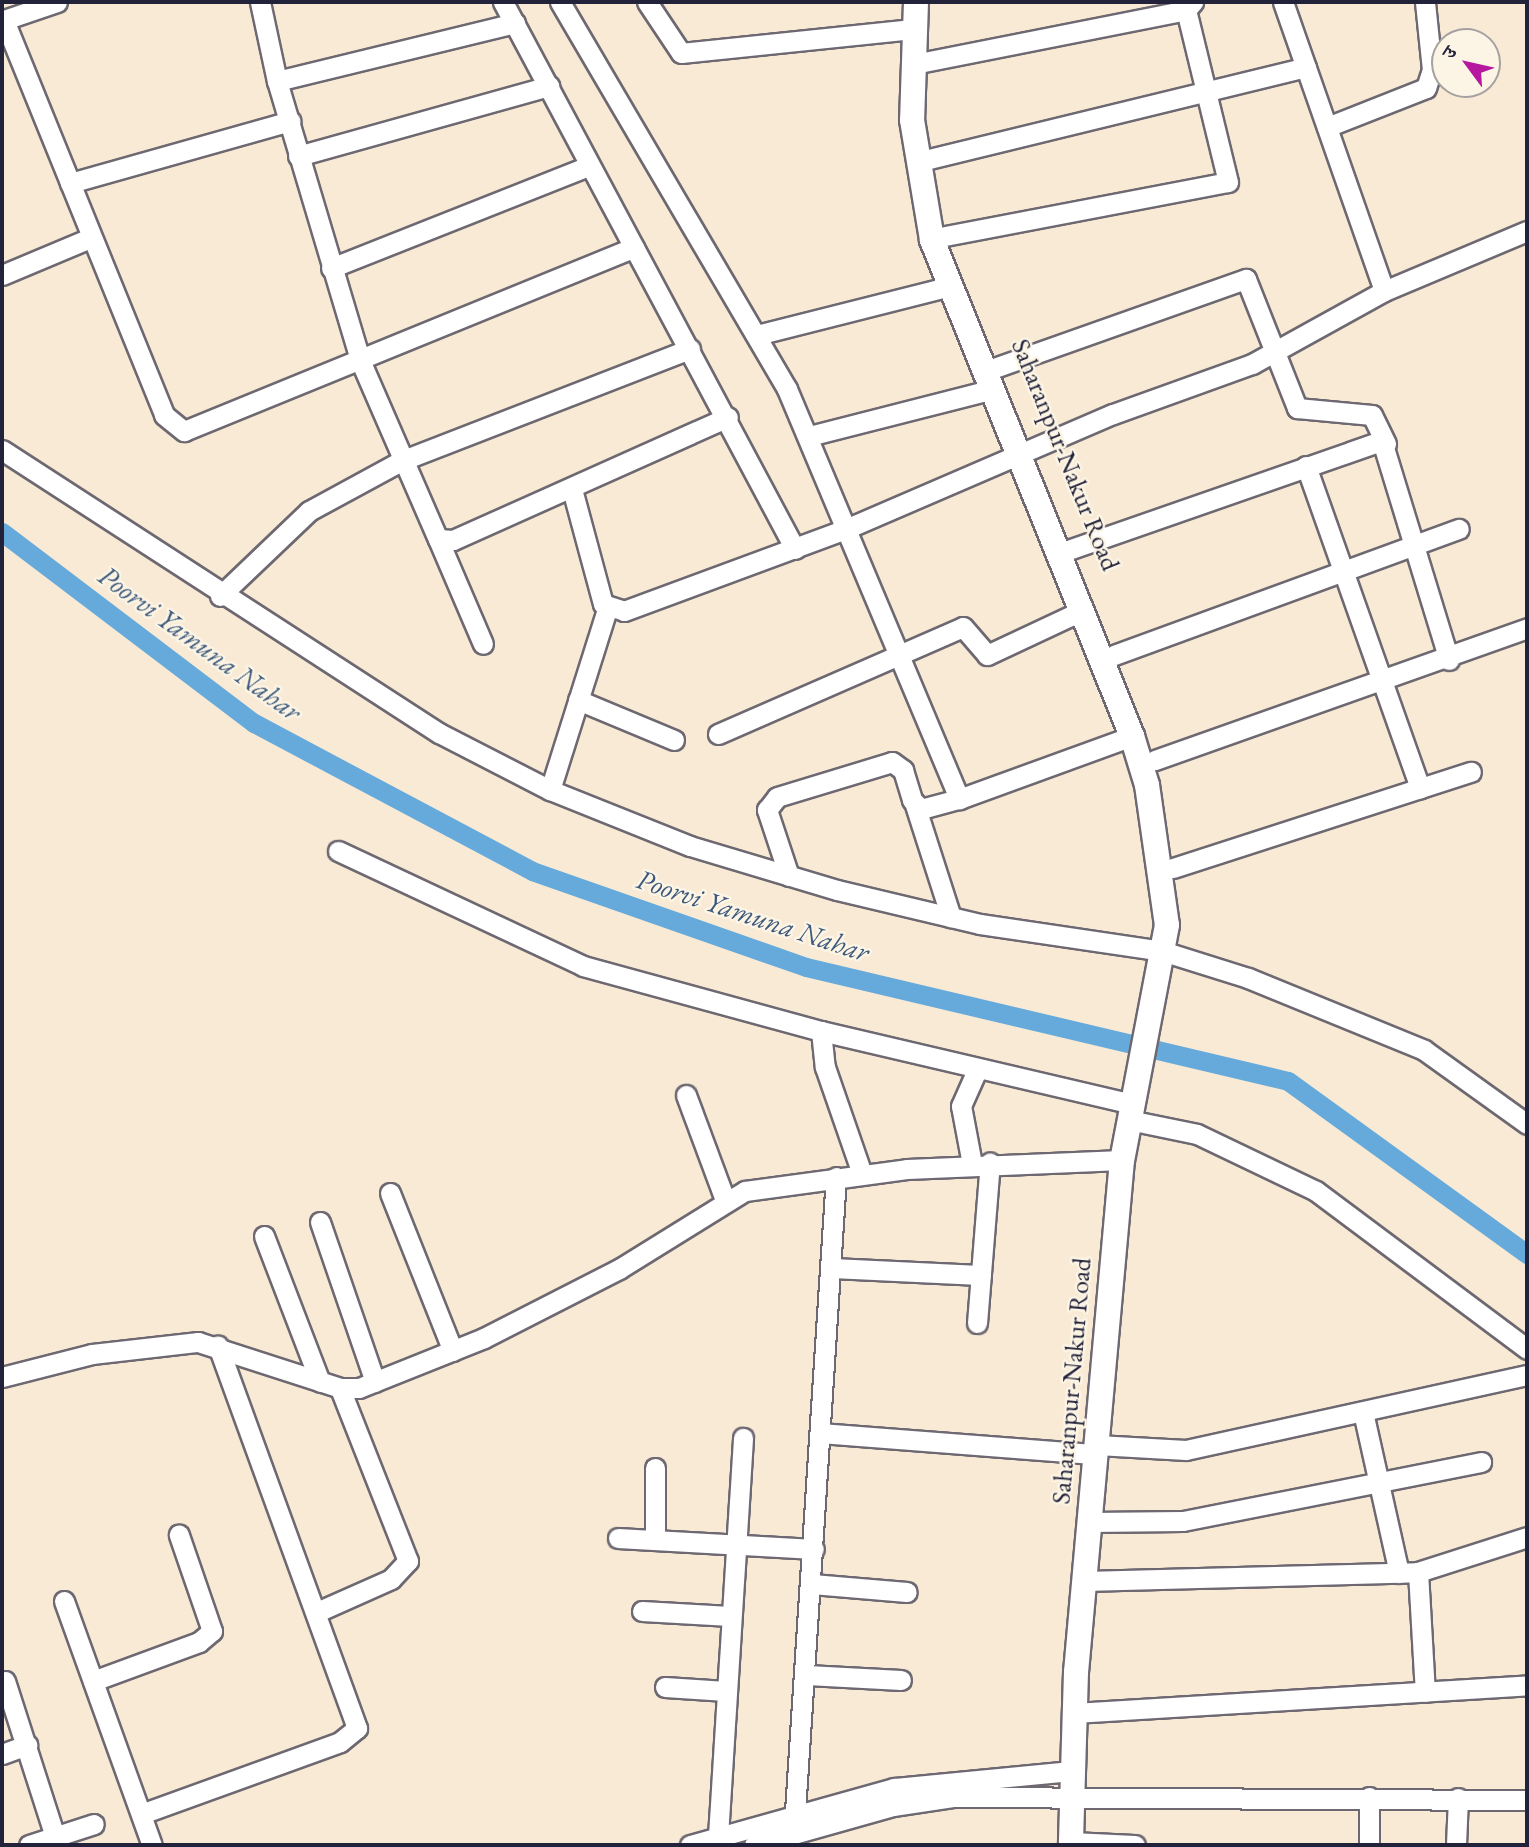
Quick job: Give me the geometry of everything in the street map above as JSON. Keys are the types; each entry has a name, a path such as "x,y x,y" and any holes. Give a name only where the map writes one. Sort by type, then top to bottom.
{"main road":[{"name":"Saharanpur-Nakur Road","path":"916,2 913,29 915,161 932,240 950,286 994,378"},
{"name":"Saharanpur-Nakur Road","path":"929,2 924,62 929,159 945,236 994,378 1081,611 1132,736 1147,785 1167,925 1122,1160 1074,1713 1071,1844"},
{"name":"Saharanpur-Nakur Road","path":"1023,454 1071,549 1155,760 1173,868 1173,915 1167,925"}],"street":[{"path":"57,2 3,18 164,415 184,431 634,247"},
{"path":"260,2 277,81 360,360 401,461 483,644"},
{"path":"503,2 589,166 727,417 794,549"},
{"path":"560,2 757,335 809,436 959,799"},
{"path":"648,2 681,53 913,29"},
{"path":"1283,2 1384,291"},
{"path":"1326,127 1426,89 1432,70 1425,2"},
{"path":"924,62 1190,6 1230,177 1223,185 945,236"},
{"path":"277,81 515,23"},
{"path":"929,159 1306,67"},
{"path":"298,156 549,86"},
{"path":"70,183 290,121"},
{"path":"331,268 589,166"},
{"path":"607,609 624,611 794,549 1272,355 1384,291 1527,231"},
{"path":"2,275 90,238"},
{"path":"809,436 994,378 1246,279 1272,355 1301,412 1372,415 1386,444 1449,660"},
{"path":"757,335 950,286"},
{"path":"220,596 309,511 401,461 690,349"},
{"path":"438,539 453,540 572,489 727,417"},
{"path":"1071,549 1374,442 1386,444"},
{"path":"2,450 220,596 439,733 550,790 789,876 951,917 1160,961 1378,1028 1468,1076 1527,1124"},
{"path":"1306,466 1346,570 1420,788"},
{"path":"550,790 607,609 572,489"},
{"path":"1114,655 1459,529"},
{"path":"718,734 963,627 987,655 1081,611"},
{"path":"1155,760 1449,660 1527,628"},
{"path":"578,700 674,740"},
{"path":"915,805 927,810 1132,736"},
{"path":"789,876 767,810 777,797 892,762 903,769 951,917"},
{"path":"1173,868 1471,772"},
{"path":"338,851 547,953 821,1031 1132,1106 1316,1191 1527,1349"},
{"path":"821,1031 825,1067 862,1174"},
{"path":"977,1070 961,1107 981,1164 981,1275 977,1323"},
{"path":"686,1095 724,1200"},
{"path":"2,1377 154,1344 218,1346 340,1388 375,1382 453,1351 619,1269 724,1200 768,1186 862,1174 981,1164 1122,1160"},
{"path":"795,1812 813,1584 836,1177"},
{"path":"390,1193 453,1351"},
{"path":"320,1222 375,1382"},
{"path":"264,1236 320,1382"},
{"path":"831,1268 981,1275"},
{"path":"144,1813 351,1738 357,1718 218,1346"},
{"path":"820,1433 1096,1450 1186,1450 1257,1429 1363,1412 1527,1375"},
{"path":"317,1612 391,1579 408,1561 340,1388"},
{"path":"1363,1412 1379,1480 1409,1573 1425,1692"},
{"path":"718,1836 734,1545 743,1438"},
{"path":"1090,1522 1183,1521 1379,1480 1481,1462"},
{"path":"655,1468 655,1540"},
{"path":"93,1681 199,1642 212,1631 179,1535"},
{"path":"1084,1581 1409,1573 1527,1537"},
{"path":"618,1538 814,1549"},
{"path":"813,1584 908,1592"},
{"path":"64,1601 144,1813 152,1845"},
{"path":"642,1611 730,1616"},
{"path":"807,1675 901,1680"},
{"path":"5,1681 55,1837"},
{"path":"1074,1713 1527,1685"},
{"path":"665,1687 726,1691"},
{"path":"2,1754 27,1745"},
{"path":"690,1845 795,1812 923,1783 1072,1771"},
{"path":"1369,1797 1369,1845"},
{"path":"754,1845 925,1800 1369,1797 1527,1800"},
{"path":"1456,1845 1458,1798"},
{"path":"29,1845 94,1824"},
{"path":"1071,1844 1135,1845"}],"waterway":[{"name":"Poorvi Yamuna Nahar","path":"2,532 254,723 532,871 806,967 1288,1081 1527,1254"}]}
